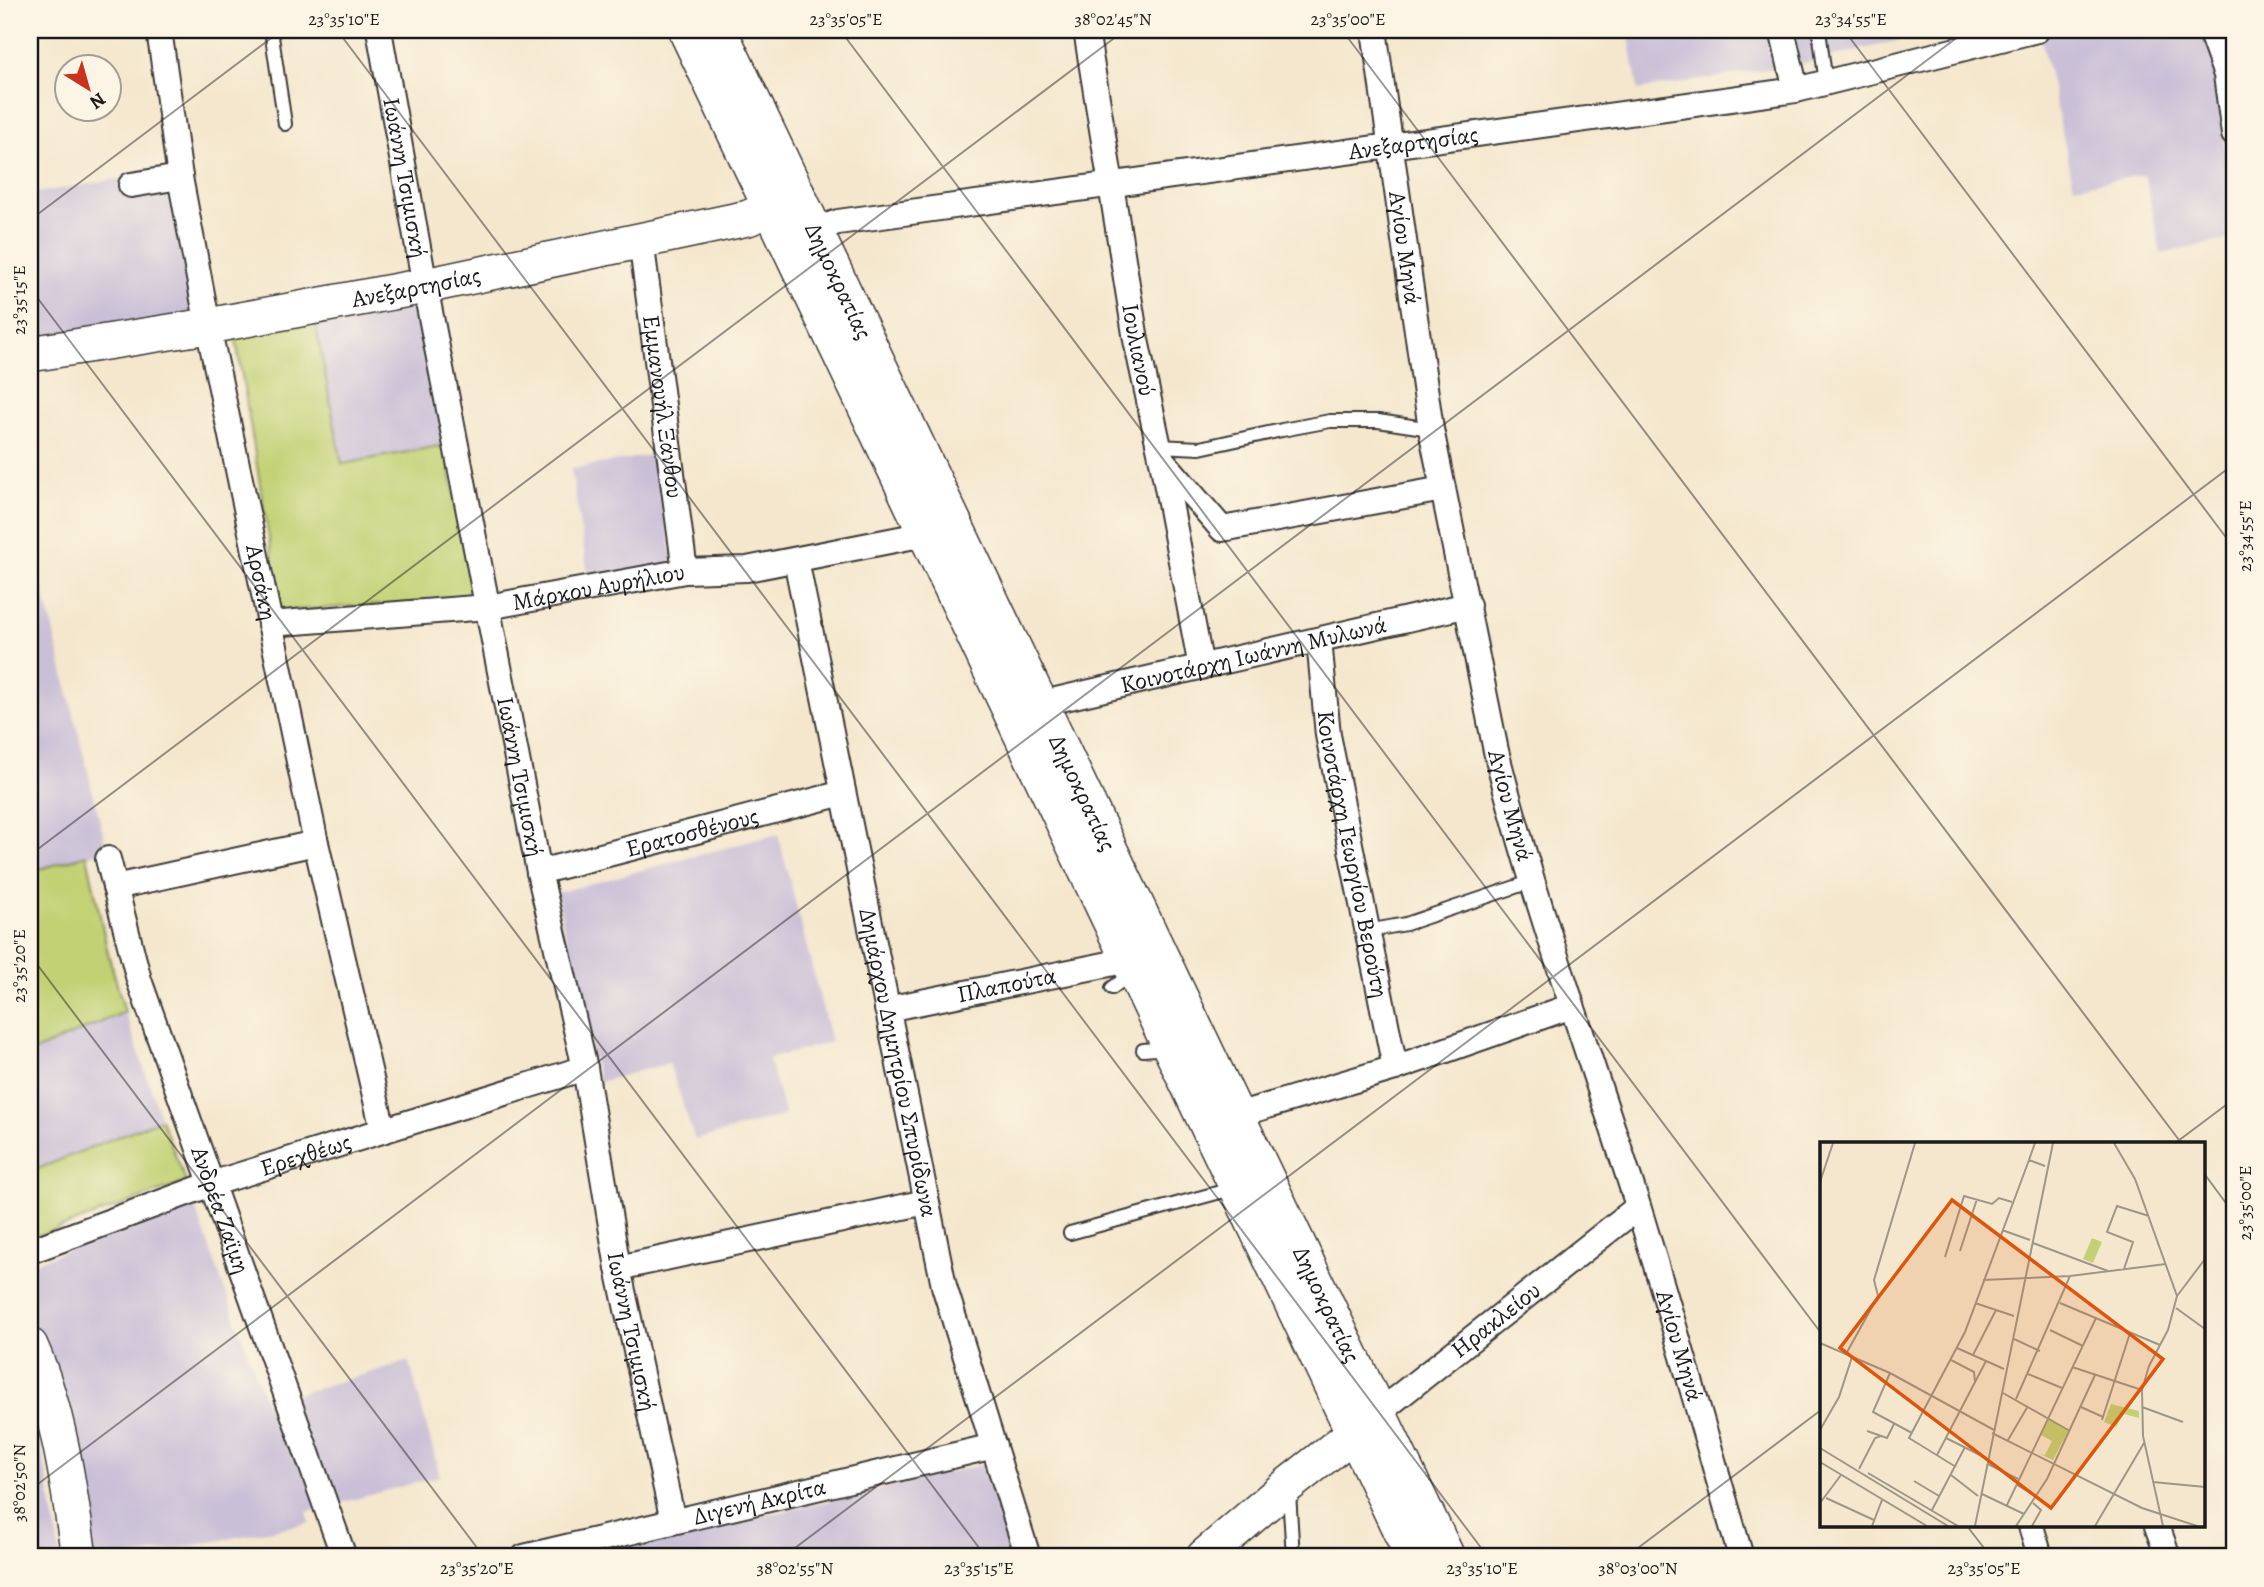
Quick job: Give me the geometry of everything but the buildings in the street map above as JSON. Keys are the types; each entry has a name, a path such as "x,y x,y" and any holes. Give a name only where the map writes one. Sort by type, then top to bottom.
{"main road":[{"name":"Δημοκρατίας","path":"686,30 785,203"},
{"name":"Δημοκρατίας","path":"719,30 785,203 800,235 1039,704 1237,1115 1366,1424 1413,1557"},
{"name":"Ανεξαρτησίας","path":"30,354 208,326 425,286 748,218 785,203"},
{"name":"Δημοκρατίας","path":"800,235 925,534 1157,1049 1237,1188 1366,1424 1447,1557"},
{"path":"30,1346 50,1404 65,1466 79,1557"},
{"path":"1204,1557 1288,1485 1366,1424"}],"street":[{"name":"Αρσάκη","path":"159,30 180,177 208,326 316,843 383,1130"},
{"name":"Ιωάννη Τσιμισκή","path":"379,30 425,286 539,872 585,1068 618,1268 673,1521"},
{"name":"Ιουλιανού","path":"1086,30 1136,340 1201,667"},
{"name":"Αγίου Μηνά","path":"1374,30 1431,429 1496,751 1533,881 1638,1207 1741,1557"},
{"path":"1782,30 1796,90"},
{"name":"Ανεξαρτησίας","path":"800,235 838,222 1796,90 2037,30"},
{"path":"2210,30 2226,75 2234,134"},
{"path":"131,185 180,177"},
{"name":"Εμμανουήλ Ξάνθου","path":"641,240 685,571"},
{"path":"1160,453 1222,529 1443,489"},
{"name":"Μάρκου Αυρήλιου","path":"270,624 488,607 685,571 747,569 925,534"},
{"name":"Δημάρχου Δημητρίου Σπυρίδωνα","path":"796,559 944,1286 1028,1557"},
{"name":"Κοινοτάρχη Ιωάννη Μυλωνά","path":"1039,704 1468,606"},
{"name":"Κοινοτάρχη Γεωργίου Βερούτη","path":"1319,640 1328,735 1395,1068"},
{"name":"Ερατοσθένους","path":"539,872 843,793"},
{"path":"116,887 316,843"},
{"name":"Ανδρέα Ζαϊμη","path":"108,859 139,980 344,1557"},
{"name":"Πλαπούτα","path":"887,1009 1125,973"},
{"path":"1237,1115 1395,1068 1572,1006"},
{"name":"Ερεχθέως","path":"30,1251 211,1184 585,1068"},
{"path":"618,1268 926,1202"},
{"name":"Ηρακλείου","path":"1366,1424 1638,1207"},
{"name":"Διγενή Ακρίτα","path":"524,1557 994,1446"},
{"path":"2032,1528 2040,1557"},
{"path":"2158,1528 2168,1557"}],"lane":[{"path":"271,30 285,124"},
{"path":"1819,30 1826,84"},
{"path":"1160,453 1200,448 1330,421 1378,421 1431,429"},
{"path":"1367,931 1406,924 1533,881"},
{"path":"1070,1233 1237,1188"},
{"path":"1288,1485 1293,1557"}],"shaded area":[{"path":"1628,30 1942,30 1805,63 1638,90"},
{"path":"2039,30 2234,30 2234,98 2220,102 2228,176 2227,240 2161,254 2145,175 2074,186"},
{"path":"167,171 194,317 30,341 30,194"},
{"path":"418,305 445,445 342,465 315,325"},
{"path":"656,454 674,566 589,581 571,469"},
{"path":"42,585 107,850 30,872 30,587"},
{"path":"778,834 831,1042 769,1059 785,1115 695,1140 669,1063 599,1082 556,893"},
{"path":"125,1012 161,1119 30,1172 30,1053"},
{"path":"194,1205 266,1403 409,1361 440,1476 307,1512 310,1523 132,1557 90,1557 56,1371 30,1321 30,1264"},
{"path":"30,1399 38,1426 60,1554 41,1557 30,1557"},
{"path":"988,1463 1016,1557 587,1557"}],"green space":[{"path":"351,310 353,318 316,326 342,464 445,445 475,599 281,611 235,333"},
{"path":"87,855 108,953 125,1012 30,1053 30,872"},
{"path":"161,1119 186,1182 30,1239 30,1172"}]}
